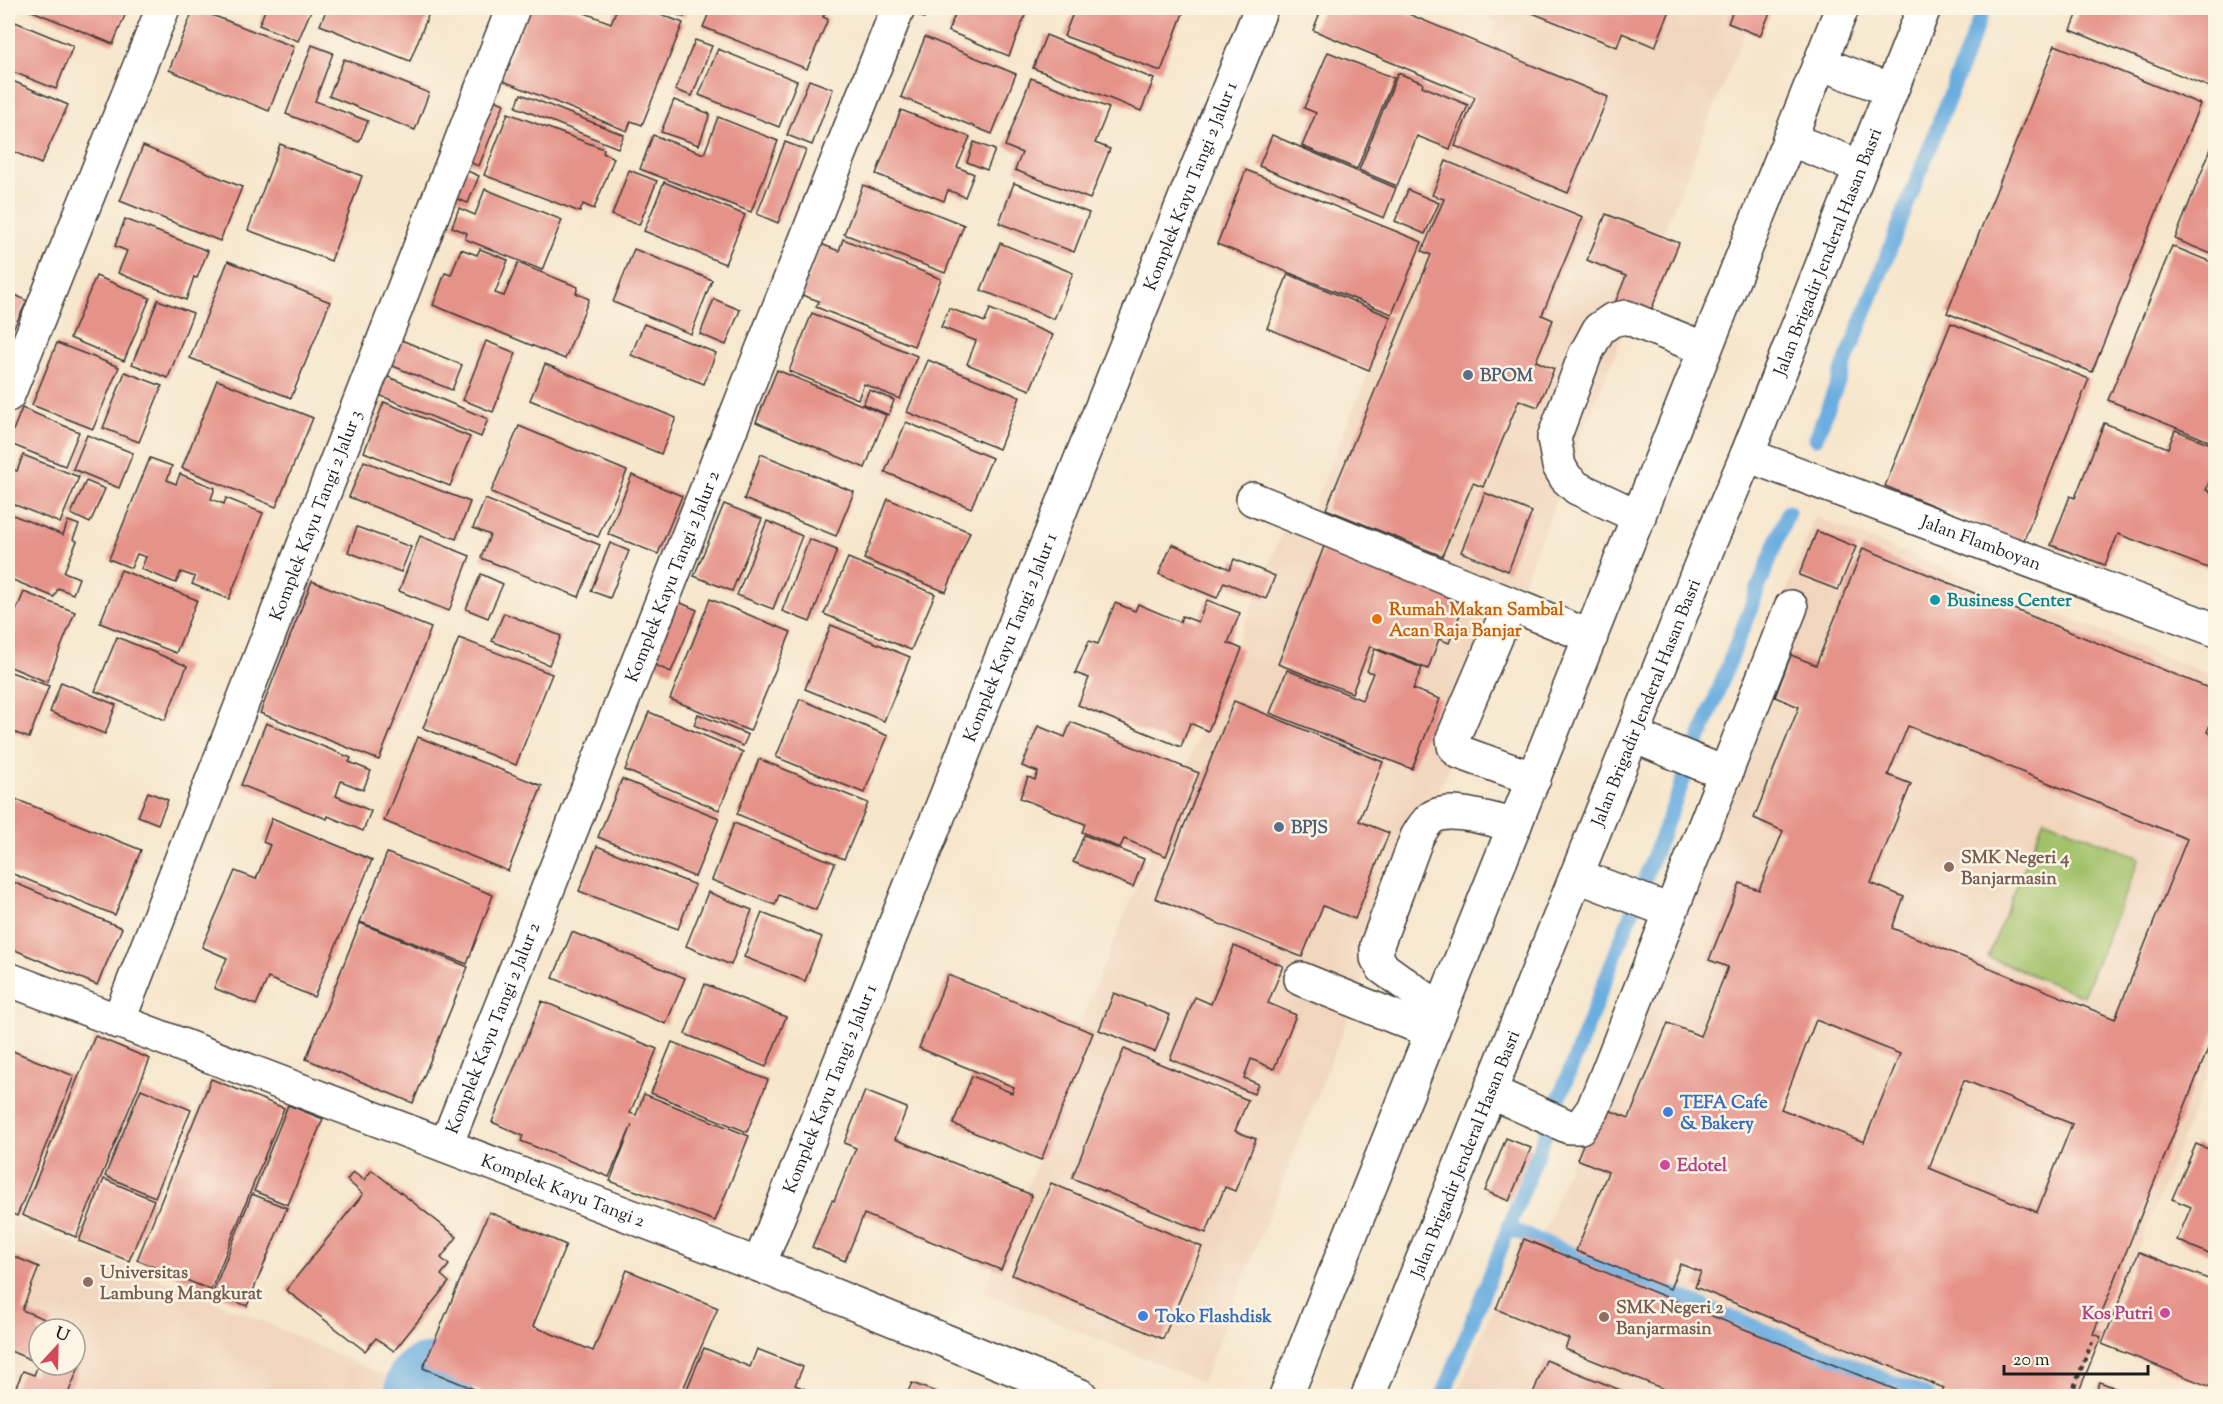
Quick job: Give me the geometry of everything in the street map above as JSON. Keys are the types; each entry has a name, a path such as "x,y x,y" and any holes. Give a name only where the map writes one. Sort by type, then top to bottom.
{"main road":[{"path":"8,395 163,8"},
{"name":"Komplek Kayu Tangi 2 Jalur 3","path":"118,1022 513,8"},
{"name":"Komplek Kayu Tangi 2 Jalur 2","path":"447,1144 898,8"},
{"name":"Komplek Kayu Tangi 2 Jalur 1","path":"759,1265 1260,8"},
{"path":"1286,1396 1842,8"},
{"name":"Jalan Brigadir Jenderal Hasan Basri","path":"1368,1396 1710,542 1747,455 1924,8"},
{"path":"1820,63 1891,90"},
{"path":"1790,139 1861,167"},
{"path":"1639,517 1577,488 1566,478 1559,466 1554,438 1585,355 1599,329 1612,320 1626,317 1706,349"},
{"name":"Jalan Flamboyan","path":"1747,455 2216,630"},
{"path":"1253,499 1591,637"},
{"path":"1510,604 1453,738 1454,746 1459,752 1534,778"},
{"path":"1491,1092 1569,1127 1580,1127 1593,1109 1666,910 1703,764 1791,607"},
{"path":"1634,736 1703,764"},
{"path":"1437,1021 1383,968 1377,958 1377,945 1417,837 1433,816 1448,812 1515,825"},
{"path":"1578,876 1666,910"},
{"name":"Komplek Kayu Tangi 2","path":"8,979 447,1144 759,1265 1081,1396"},
{"path":"1301,979 1437,1021"}],"path":[{"path":"2074,1386 2092,1342"}],"shaded area":[{"path":"1494,8 1754,8 1202,1382 984,1292 1040,1156 1028,1150 1295,502 1312,509 1423,242 1409,236 1497,23 1489,19"},
{"name":"SMK Negeri 4 Banjarmasin","path":"1815,517 2215,677 2215,1057 2079,1396 1933,1396 1541,1239"},
{"name":"Universitas Lambung Mangkurat","path":"8,1217 264,1322 431,1396 8,1396"},
{"name":"SMK Negeri 2 Banjarmasin","path":"1522,1237 1916,1396 1457,1396"}],"green space":[{"path":"2044,819 2140,858 2083,996 1988,957"}],"building":[{"path":"25,8 128,8 113,44"},
{"path":"194,8 294,47 269,111 169,70"},
{"path":"266,8 312,8 298,41 259,25"},
{"path":"327,8 431,8 410,61 320,25"},
{"path":"530,8 572,8 611,23 617,8 645,8 683,23 642,125 631,121 627,131 501,80"},
{"path":"660,8 688,8 684,17"},
{"path":"711,8 822,8 826,9 823,17 828,19 807,69 703,27"},
{"path":"902,8 928,8 924,18"},
{"path":"958,8 1019,8 1027,11 1009,56 948,31"},
{"path":"1075,8 1185,8 1161,71 1064,36"},
{"path":"1322,8 1394,8 1608,97 1568,193 1455,146 1475,97 1313,30"},
{"path":"1520,8 1671,8 1655,47 1622,33 1617,47"},
{"path":"1734,8 1772,8 1760,36 1728,23"},
{"path":"2073,8 2216,8 2216,90 2071,30 2079,10"},
{"path":"8,19 73,46 56,89 8,70"},
{"path":"1046,35 1154,79 1141,111 1033,68"},
{"path":"925,37 1016,74 992,134 901,97"},
{"path":"695,40 712,46 692,96 675,90"},
{"path":"312,45 333,53 315,101 368,121 359,142 286,114"},
{"path":"2055,45 2200,104 2092,372 1947,313"},
{"path":"718,49 797,81 779,127 699,95"},
{"path":"1328,52 1394,78 1357,169 1302,146 1316,113 1304,108"},
{"path":"344,59 429,93 415,130 329,96"},
{"path":"1398,73 1423,83 1422,86 1468,105 1450,149 1417,136 1397,186 1359,170"},
{"path":"1031,78 1109,108 1095,143 1110,149 1090,199 1015,170 1022,153 1005,146"},
{"path":"8,79 68,105 41,164 8,149"},
{"path":"809,80 833,89 812,145 787,135"},
{"path":"521,94 624,135 618,148 516,107"},
{"path":"485,96 504,104 479,166 461,159"},
{"path":"674,100 710,114 699,145 661,132"},
{"path":"901,110 970,137 957,167 974,174 965,197 948,190 944,201 876,174"},
{"path":"508,113 604,149 603,153 614,158 594,209 583,204 580,212 484,175"},
{"path":"718,117 778,141 751,212 640,169 653,135 704,154"},
{"path":"1272,135 1396,188 1384,218 1259,166"},
{"path":"2216,138 2216,256 2175,239"},
{"path":"785,142 806,150 778,223 757,214"},
{"path":"974,142 995,150 987,170 967,162"},
{"path":"280,144 362,176 331,261 248,230"},
{"path":"143,146 242,187 220,241 120,201"},
{"path":"1446,161 1583,217 1542,315 1553,320 1536,361 1554,369 1538,407 1519,400 1483,487 1473,483 1442,556 1326,509 1431,255 1422,251 1444,199 1432,195"},
{"path":"463,169 479,176 468,203 452,197"},
{"path":"629,170 657,181 639,225 612,215"},
{"path":"1246,170 1422,242 1392,314 1217,244"},
{"path":"664,182 745,215 725,264 644,231"},
{"path":"1014,183 1089,213 1074,252 999,223"},
{"path":"863,185 964,225 945,273 844,234"},
{"path":"485,189 562,220 542,270 465,239 467,233 452,227 459,208 475,215"},
{"path":"1408,190 1439,203 1425,234 1395,221"},
{"path":"1606,214 1679,243 1646,322 1613,308 1626,276 1587,260"},
{"path":"125,219 208,251 197,278 194,277 186,300 118,273 127,251 115,246"},
{"path":"843,239 941,279 914,346 816,307 819,301 802,295 821,244 839,251"},
{"path":"1000,243 1073,273 1054,319 981,290"},
{"path":"2172,246 2216,264 2216,444 2108,400"},
{"path":"461,249 477,255 480,249 508,260 495,293 504,296 518,263 578,287 576,293 589,299 565,359 433,305 445,273 451,275"},
{"path":"634,249 712,280 691,334 613,302"},
{"path":"228,261 330,302 291,398 190,358"},
{"path":"1288,274 1391,317 1369,370 1267,328"},
{"path":"96,276 150,298 124,361 70,338"},
{"path":"8,291 27,301 8,339"},
{"path":"714,299 740,310 726,345 700,334"},
{"path":"158,300 193,313 168,378 132,364"},
{"path":"949,308 985,322 990,309 1053,335 1030,390 967,364 976,341 941,327"},
{"path":"812,313 917,356 900,399 864,384 858,399 789,371"},
{"path":"1951,323 2089,379 2023,542 1885,486"},
{"path":"644,324 716,353 704,384 631,355"},
{"path":"399,339 462,365 452,390 388,364"},
{"path":"486,341 516,353 493,412 463,400"},
{"path":"57,343 119,367 93,429 32,405"},
{"path":"928,360 1020,397 999,449 907,412"},
{"path":"545,364 676,418 661,454 530,400"},
{"path":"777,370 886,415 865,468 756,422"},
{"path":"125,372 162,386 139,442 103,428"},
{"path":"379,373 488,419 481,437 379,395"},
{"path":"217,380 313,418 276,507 182,468"},
{"path":"869,390 894,400 889,415 863,404"},
{"path":"384,402 470,437 450,486 364,452"},
{"path":"22,408 79,432 65,466 8,443"},
{"path":"906,422 992,458 971,508 885,472"},
{"path":"2104,423 2168,448 2175,430 2216,446 2216,464 2206,490 2216,494 2216,571 2118,534 2105,565 2051,545 2070,496 2075,498"},
{"path":"519,426 627,471 598,537 491,492"},
{"path":"87,435 133,453 119,488 73,469"},
{"path":"761,454 854,492 836,536 744,499"},
{"path":"23,455 79,477 60,523 8,502 10,468 17,471"},
{"path":"150,458 172,466 167,480 176,484 180,474 215,488 211,499 224,504 226,498 263,513 229,599 192,584 195,577 181,572 176,583 141,569 146,557 137,554 131,568 109,559"},
{"path":"364,461 470,502 456,539 349,497"},
{"path":"632,475 682,496 658,554 608,534"},
{"path":"86,481 105,489 90,523 71,514"},
{"path":"1485,493 1532,512 1508,571 1461,552"},
{"path":"485,499 600,545 579,597 481,558 490,535 473,528"},
{"path":"888,499 970,532 946,592 864,559"},
{"path":"724,504 762,519 732,591 694,576"},
{"path":"8,513 63,535 68,521 79,525 73,539 77,541 64,572 79,578 73,594 58,588 54,597 8,578"},
{"path":"767,521 802,536 773,609 737,595"},
{"path":"357,527 411,547 401,572 348,552"},
{"path":"1817,531 1856,547 1838,590 1799,575"},
{"path":"420,536 470,556 449,611 399,591"},
{"path":"809,539 837,550 810,622 782,611"},
{"path":"610,543 629,551 610,598 591,591"},
{"path":"1172,544 1230,569 1234,559 1275,576 1266,599 1224,582 1217,598 1159,574"},
{"name":"Rumah Makan Sambal Acan Raja Banjar","path":"1325,544 1466,599 1449,643 1439,639 1428,669 1370,646 1352,693 1278,664"},
{"name":"SMK Negeri 4 Banjarmasin","path":"1863,548 2216,691 2216,710 2207,732 2216,735 2216,1029 2093,1334 2101,1337 2077,1396 1941,1395 1944,1388 1695,1287 1701,1272 1680,1264 1670,1289 1576,1251 1608,1172 1577,1159 1599,1106 1629,1118 1668,1023 1700,1036 1728,967 1709,960 1740,883 1759,890 1783,831 1754,818 1799,707 1775,697 1791,655 1816,665","holes":["1908,726 2187,839 2115,1019 1892,928 1904,897 1871,883 1911,784 1888,775","1816,1020 1900,1054 1864,1142 1781,1109","1964,1080 2072,1124 2037,1212 1929,1168"]},
{"path":"848,558 935,594 911,650 824,614"},
{"path":"121,570 197,600 176,653 100,623"},
{"path":"481,574 503,584 488,618 466,609"},
{"path":"312,581 431,628 379,760 260,713"},
{"path":"24,592 75,612 47,682 8,666 8,608 16,611"},
{"path":"672,599 697,610 671,672 646,661"},
{"path":"710,599 791,632 750,731 670,699"},
{"path":"1207,600 1240,613 1228,643 1242,649 1208,731 1190,723 1181,747 1078,705 1089,678 1075,673 1089,641 1098,644 1115,603 1135,611 1138,604 1180,622 1182,616 1198,622"},
{"path":"504,613 561,636 549,665 492,641"},
{"path":"831,625 910,657 884,721 805,689"},
{"path":"117,637 187,666 165,720 95,691"},
{"path":"459,638 552,674 516,765 423,728"},
{"path":"1375,649 1422,668 1413,689 1440,699 1412,769 1270,713 1287,670 1362,700 1373,673 1367,671"},
{"path":"8,671 49,686 29,738 8,730"},
{"path":"61,682 116,705 105,734 50,712"},
{"path":"800,699 888,736 864,793 776,757"},
{"name":"BPJS","path":"1234,701 1383,762 1359,821 1389,833 1355,919 1323,906 1302,957 1155,898"},
{"path":"649,712 743,752 719,810 625,770"},
{"path":"698,714 748,735 743,746 694,725"},
{"path":"1071,722 1199,773 1166,856 1124,839 1120,848 1082,832 1085,824 1020,798 1028,777 1035,780 1038,772 1022,766 1038,726 1065,737"},
{"path":"266,723 351,758 349,762 371,771 363,790 341,781 336,796 371,811 363,831 241,785"},
{"path":"418,737 542,786 508,871 384,821"},
{"path":"759,759 868,803 844,859 737,814"},
{"path":"622,779 719,818 695,877 598,837"},
{"path":"148,792 168,800 158,824 138,816"},
{"path":"8,796 141,850 115,915 8,872"},
{"path":"272,818 372,860 314,997 268,978 256,1005 214,988 227,958 202,947 235,871 256,879 270,845 263,842"},
{"path":"734,823 835,863 816,910 779,895 775,905 712,880"},
{"path":"1084,835 1144,859 1133,887 1073,862"},
{"path":"597,846 695,885 678,929 579,891"},
{"path":"387,853 493,895 467,964 360,922"},
{"path":"8,880 122,928 97,985 8,947"},
{"path":"708,892 752,910 731,965 686,946"},
{"path":"762,913 822,937 805,981 744,957"},
{"path":"360,923 468,967 413,1103 306,1059"},
{"path":"572,932 685,978 666,1024 553,978"},
{"path":"1234,946 1283,966 1268,1003 1296,1015 1274,1069 1251,1059 1244,1078 1258,1084 1254,1094 1170,1059 1195,997 1211,1004"},
{"path":"948,975 1093,1033 1041,1160 953,1124 972,1076 1012,1093 1014,1087 919,1048"},
{"path":"705,984 786,1017 766,1067 685,1034"},
{"path":"1114,993 1170,1015 1155,1052 1099,1030"},
{"path":"542,1001 657,1049 630,1113 636,1115 644,1094 749,1136 715,1221 610,1181 632,1125 609,1177 521,1141 523,1136 492,1122"},
{"path":"95,1036 150,1059 76,1237 22,1215"},
{"path":"672,1042 768,1080 747,1132 651,1093"},
{"path":"8,1049 74,1076 17,1216 8,1212"},
{"path":"1124,1049 1248,1100 1235,1131 1256,1139 1235,1191 1225,1187 1206,1233 1072,1178"},
{"path":"211,1079 284,1108 211,1290 137,1260"},
{"path":"141,1089 191,1110 155,1197 105,1176"},
{"path":"865,1091 907,1108 895,1139 1032,1195 1001,1270 864,1214 845,1261 812,1247 856,1148 844,1143"},
{"path":"288,1105 323,1119 288,1205 254,1191"},
{"path":"1506,1138 1531,1148 1509,1201 1485,1191"},
{"path":"2196,1144 2216,1152 2216,1257 2177,1240 2191,1207 2172,1199"},
{"path":"372,1170 457,1237 441,1258 449,1265 441,1275 449,1282 394,1351 376,1338 365,1351 286,1290 363,1194 347,1180 353,1172 364,1180"},
{"path":"104,1179 154,1200 129,1261 79,1241"},
{"path":"1051,1183 1202,1247 1163,1339 1012,1275"},
{"path":"252,1194 287,1208 247,1306 213,1292"},
{"path":"489,1212 566,1245 533,1326 593,1351 627,1270 718,1308 680,1396 491,1396 423,1368"},
{"name":"SMK Negeri 2 Banjarmasin","path":"1524,1239 1911,1396 1681,1396 1565,1349 1569,1339 1496,1309"},
{"name":"Kos Putri","path":"2139,1252 2216,1282 2216,1389 2102,1344"},
{"path":"8,1254 39,1267 22,1310 40,1317 27,1317 27,1358 8,1350"},
{"path":"704,1348 750,1367 757,1349 803,1367 795,1385 822,1396 684,1396"},
{"path":"1546,1360 1635,1396 1532,1396"},
{"path":"23,1371 27,1372 27,1377 75,1377 67,1396 12,1396"},
{"path":"2100,1382 2135,1396 2094,1396"},
{"path":"912,1383 946,1396 906,1396"}],"waterway":[{"path":"1816,438 1984,8"},
{"path":"1443,1396 1788,512"},
{"path":"1508,1228 1927,1396"},
{"path":"428,1396 429,1387"}],"place":[{"name":"BPOM","path":"1468,375"},
{"name":"Business Center","path":"1935,600"},
{"name":"Rumah Makan Sambal Acan Raja Banjar","path":"1377,619"},
{"name":"BPJS","path":"1279,827"},
{"name":"SMK Negeri 4 Banjarmasin","path":"1949,867"},
{"name":"TEFA Cafe & Bakery","path":"1668,1112"},
{"name":"Edotel","path":"1665,1165"},
{"name":"Universitas Lambung Mangkurat","path":"88,1282"},
{"name":"Kos Putri","path":"2165,1313"},
{"name":"Toko Flashdisk","path":"1143,1316"},
{"name":"SMK Negeri 2 Banjarmasin","path":"1604,1317"}]}
